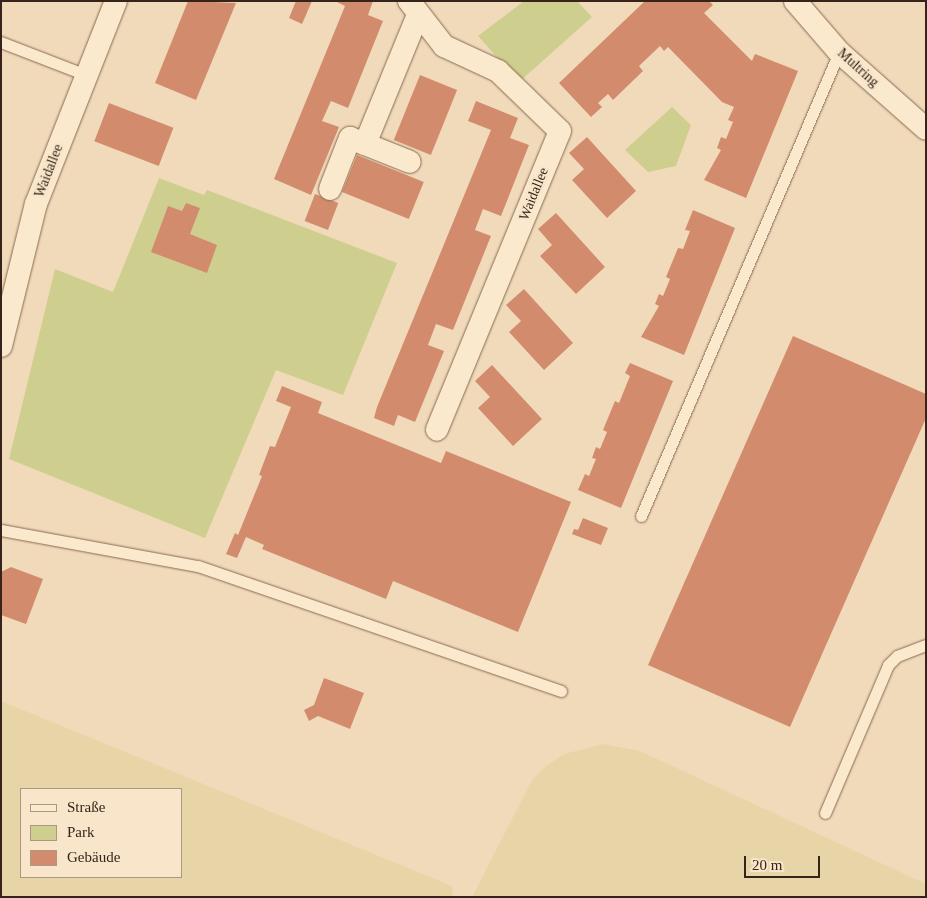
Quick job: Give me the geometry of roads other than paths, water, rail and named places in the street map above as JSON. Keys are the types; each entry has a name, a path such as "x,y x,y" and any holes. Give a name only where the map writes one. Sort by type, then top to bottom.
{"street":[{"name":"Waidallee","path":"1,346 36,204 116,1"},
{"name":"Multring","path":"795,1 839,52 926,129"},
{"name":"Waidallee","path":"365,144 413,8"},
{"name":"Waidallee","path":"413,8 444,46 498,71 560,131 437,430"},
{"path":"330,189 350,138 410,162"}],"lane":[{"path":"1,42 86,75"},
{"path":"641,516 839,52"},
{"path":"1,530 198,566 560,691"},
{"path":"825,813 888,665 897,656 926,645"}]}
